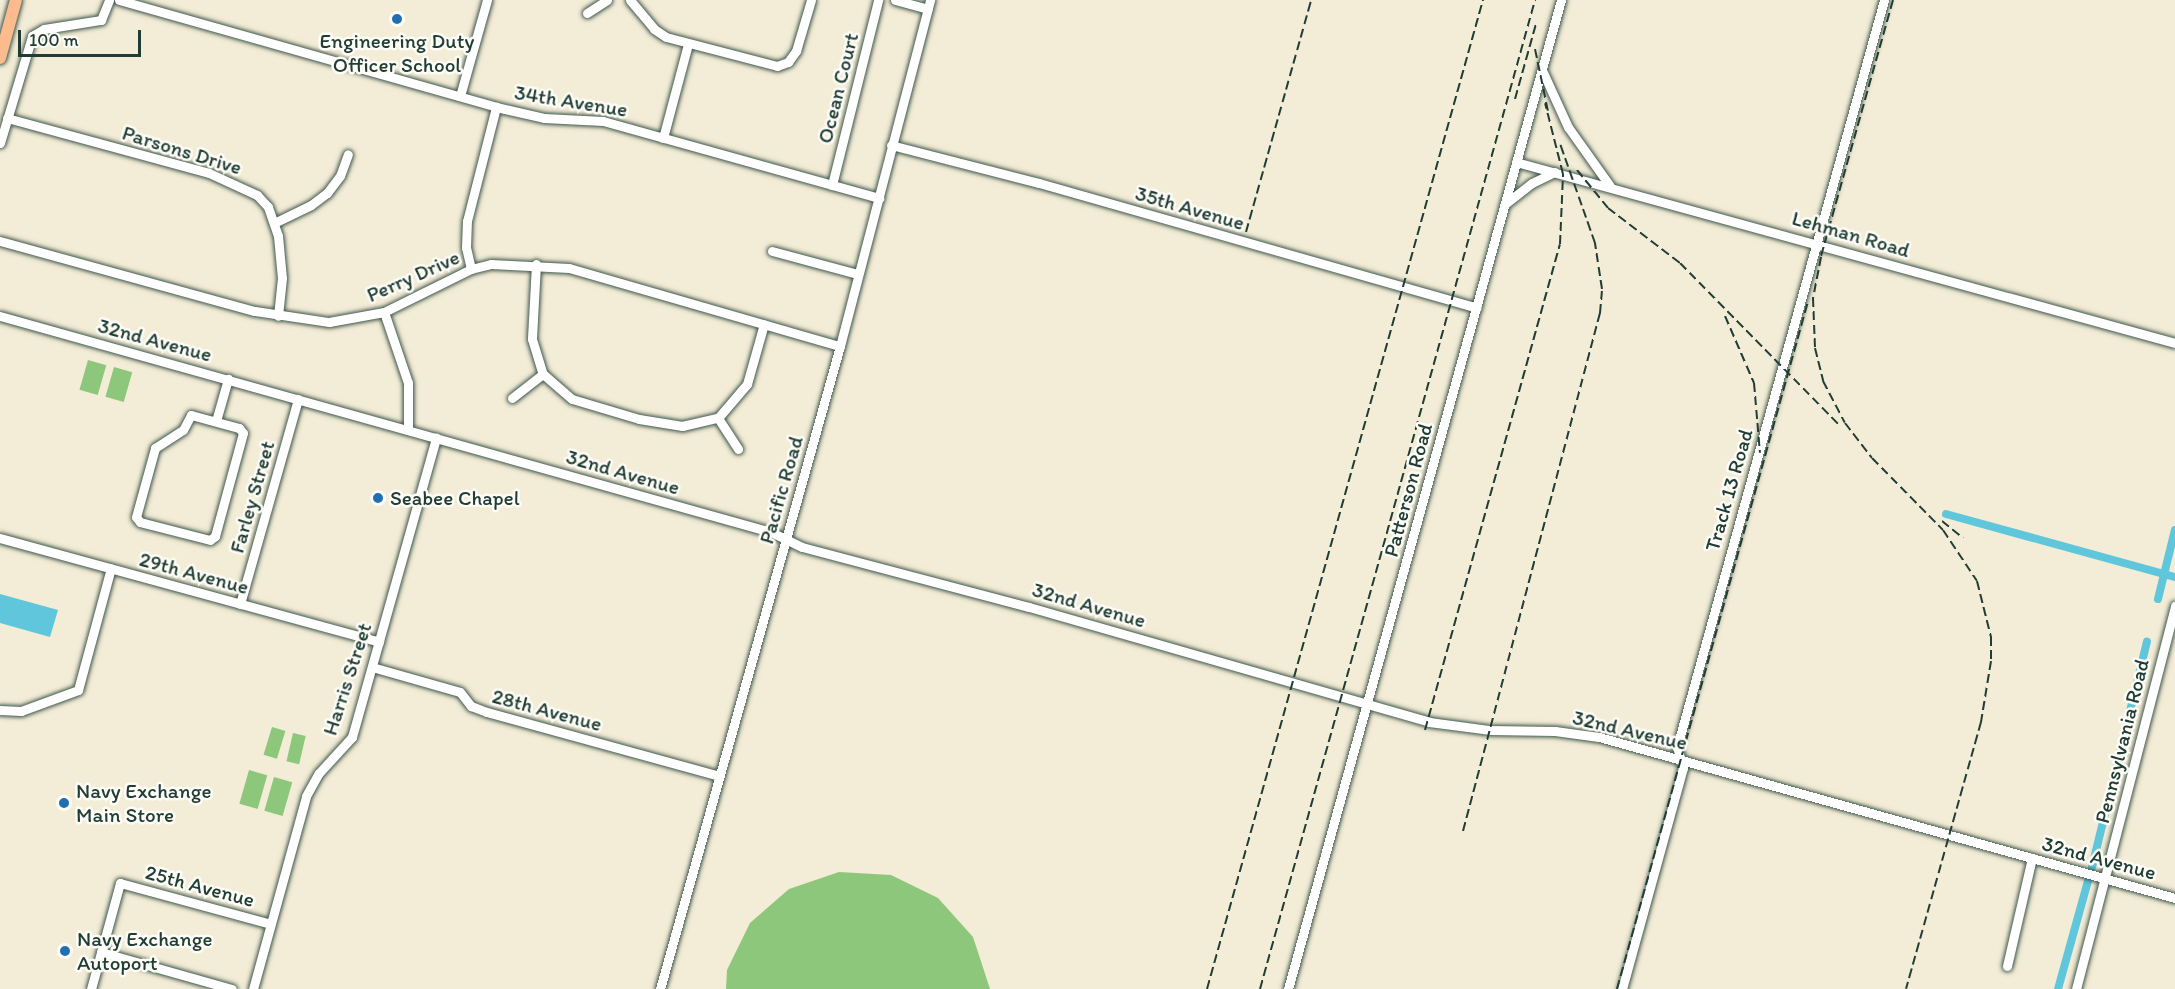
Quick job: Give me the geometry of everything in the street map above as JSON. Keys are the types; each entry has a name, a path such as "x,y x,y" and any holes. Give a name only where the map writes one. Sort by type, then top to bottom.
{"main road":[{"path":"0,58 16,0"}],"street":[{"path":"0,143 32,36 44,29 101,21 109,0"},
{"name":"34th Avenue","path":"119,0 496,107 543,118 597,120 879,198"},
{"path":"460,96 487,0"},
{"path":"587,13 607,0"},
{"path":"630,0 660,33 688,44 772,65 784,64 796,51 811,0"},
{"name":"Ocean Court","path":"832,185 878,0"},
{"path":"895,0 929,5"},
{"name":"Patterson Road","path":"1288,989 1478,308 1561,0"},
{"name":"Track 13 Road","path":"1622,989 1683,768 1677,747 1884,0"},
{"name":"Pacific Road","path":"660,989 840,346 929,5"},
{"path":"663,138 688,44"},
{"path":"1542,70 1568,127 1610,186"},
{"path":"471,269 466,248 467,221 496,107"},
{"name":"Parsons Drive","path":"7,118 232,181 261,198 274,223 282,264 278,316"},
{"name":"35th Avenue","path":"891,145 1039,183 1478,308"},
{"path":"274,223 311,205 327,193 340,176 348,154"},
{"name":"Lehman Road","path":"1516,162 2175,343"},
{"path":"1505,204 1532,183 1555,172"},
{"name":"Perry Drive","path":"0,241 278,316 344,322 384,312 471,269 507,262 569,268 840,346"},
{"path":"772,251 858,274"},
{"path":"536,264 532,339 543,374 572,399 639,419 682,426 718,418 747,384 764,324"},
{"path":"384,312 408,383 408,430"},
{"name":"32nd Avenue","path":"0,316 786,538 802,547 1448,725 1577,734 1680,760 2175,898"},
{"path":"512,398 543,374"},
{"path":"216,421 228,379"},
{"name":"Farley Street","path":"240,604 298,399"},
{"path":"189,416 216,421 243,433 213,539 140,522 136,517 155,448 183,430 189,416"},
{"path":"718,418 738,449"},
{"name":"Harris Street","path":"252,989 306,796 319,773 348,744 372,668 436,438"},
{"name":"29th Avenue","path":"0,538 379,642"},
{"path":"0,710 21,711 78,690 111,568"},
{"name":"Pennsylvania Road","path":"2076,989 2175,606"},
{"name":"28th Avenue","path":"372,668 460,692 473,708 719,776"},
{"path":"2007,966 2032,858"},
{"name":"25th Avenue","path":"101,952 120,883 271,924"},
{"path":"91,989 101,952 232,989"}],"green space":[{"path":"88,360 106,365 98,395 79,390"},
{"path":"114,367 132,372 124,402 105,397"},
{"path":"272,727 285,731 277,759 264,755"},
{"path":"293,733 306,736 299,764 286,761"},
{"path":"249,770 267,775 258,809 239,804"},
{"path":"274,777 292,782 283,816 264,811"},
{"path":"839,872 891,875 938,898 973,937 990,989 726,989 727,970 750,923 789,889"}],"water":[{"path":"0,594 58,610 50,637 0,623"}],"waterway":[{"path":"1946,514 2175,577"},
{"path":"2158,599 2175,530"},
{"path":"2092,867 2147,642"},
{"path":"2058,989 2088,881"}],"railway":[{"path":"1246,232 1311,0"},
{"path":"1207,989 1483,0"},
{"path":"1260,989 1535,0"},
{"path":"1893,0 1821,257 1813,298 1815,348 1823,381 1845,423 1872,458 1943,530 1977,581 1991,637 1991,661 1981,722 1906,989"},
{"path":"1515,99 1536,24"},
{"path":"1535,49 1548,111"},
{"path":"1425,730 1560,244 1563,174 1545,103"},
{"path":"1463,831 1600,313 1602,289 1595,243 1559,141"},
{"path":"1577,170 1608,208 1680,263 1840,426"},
{"path":"1617,989 1808,301"},
{"path":"1725,316 1754,383 1760,453"},
{"path":"1942,521 1963,538"}],"place":[{"name":"Engineering Duty Officer School","path":"397,19"},
{"name":"Seabee Chapel","path":"378,498"},
{"name":"Navy Exchange Main Store","path":"64,803"},
{"name":"Navy Exchange Autoport","path":"65,951"}]}
